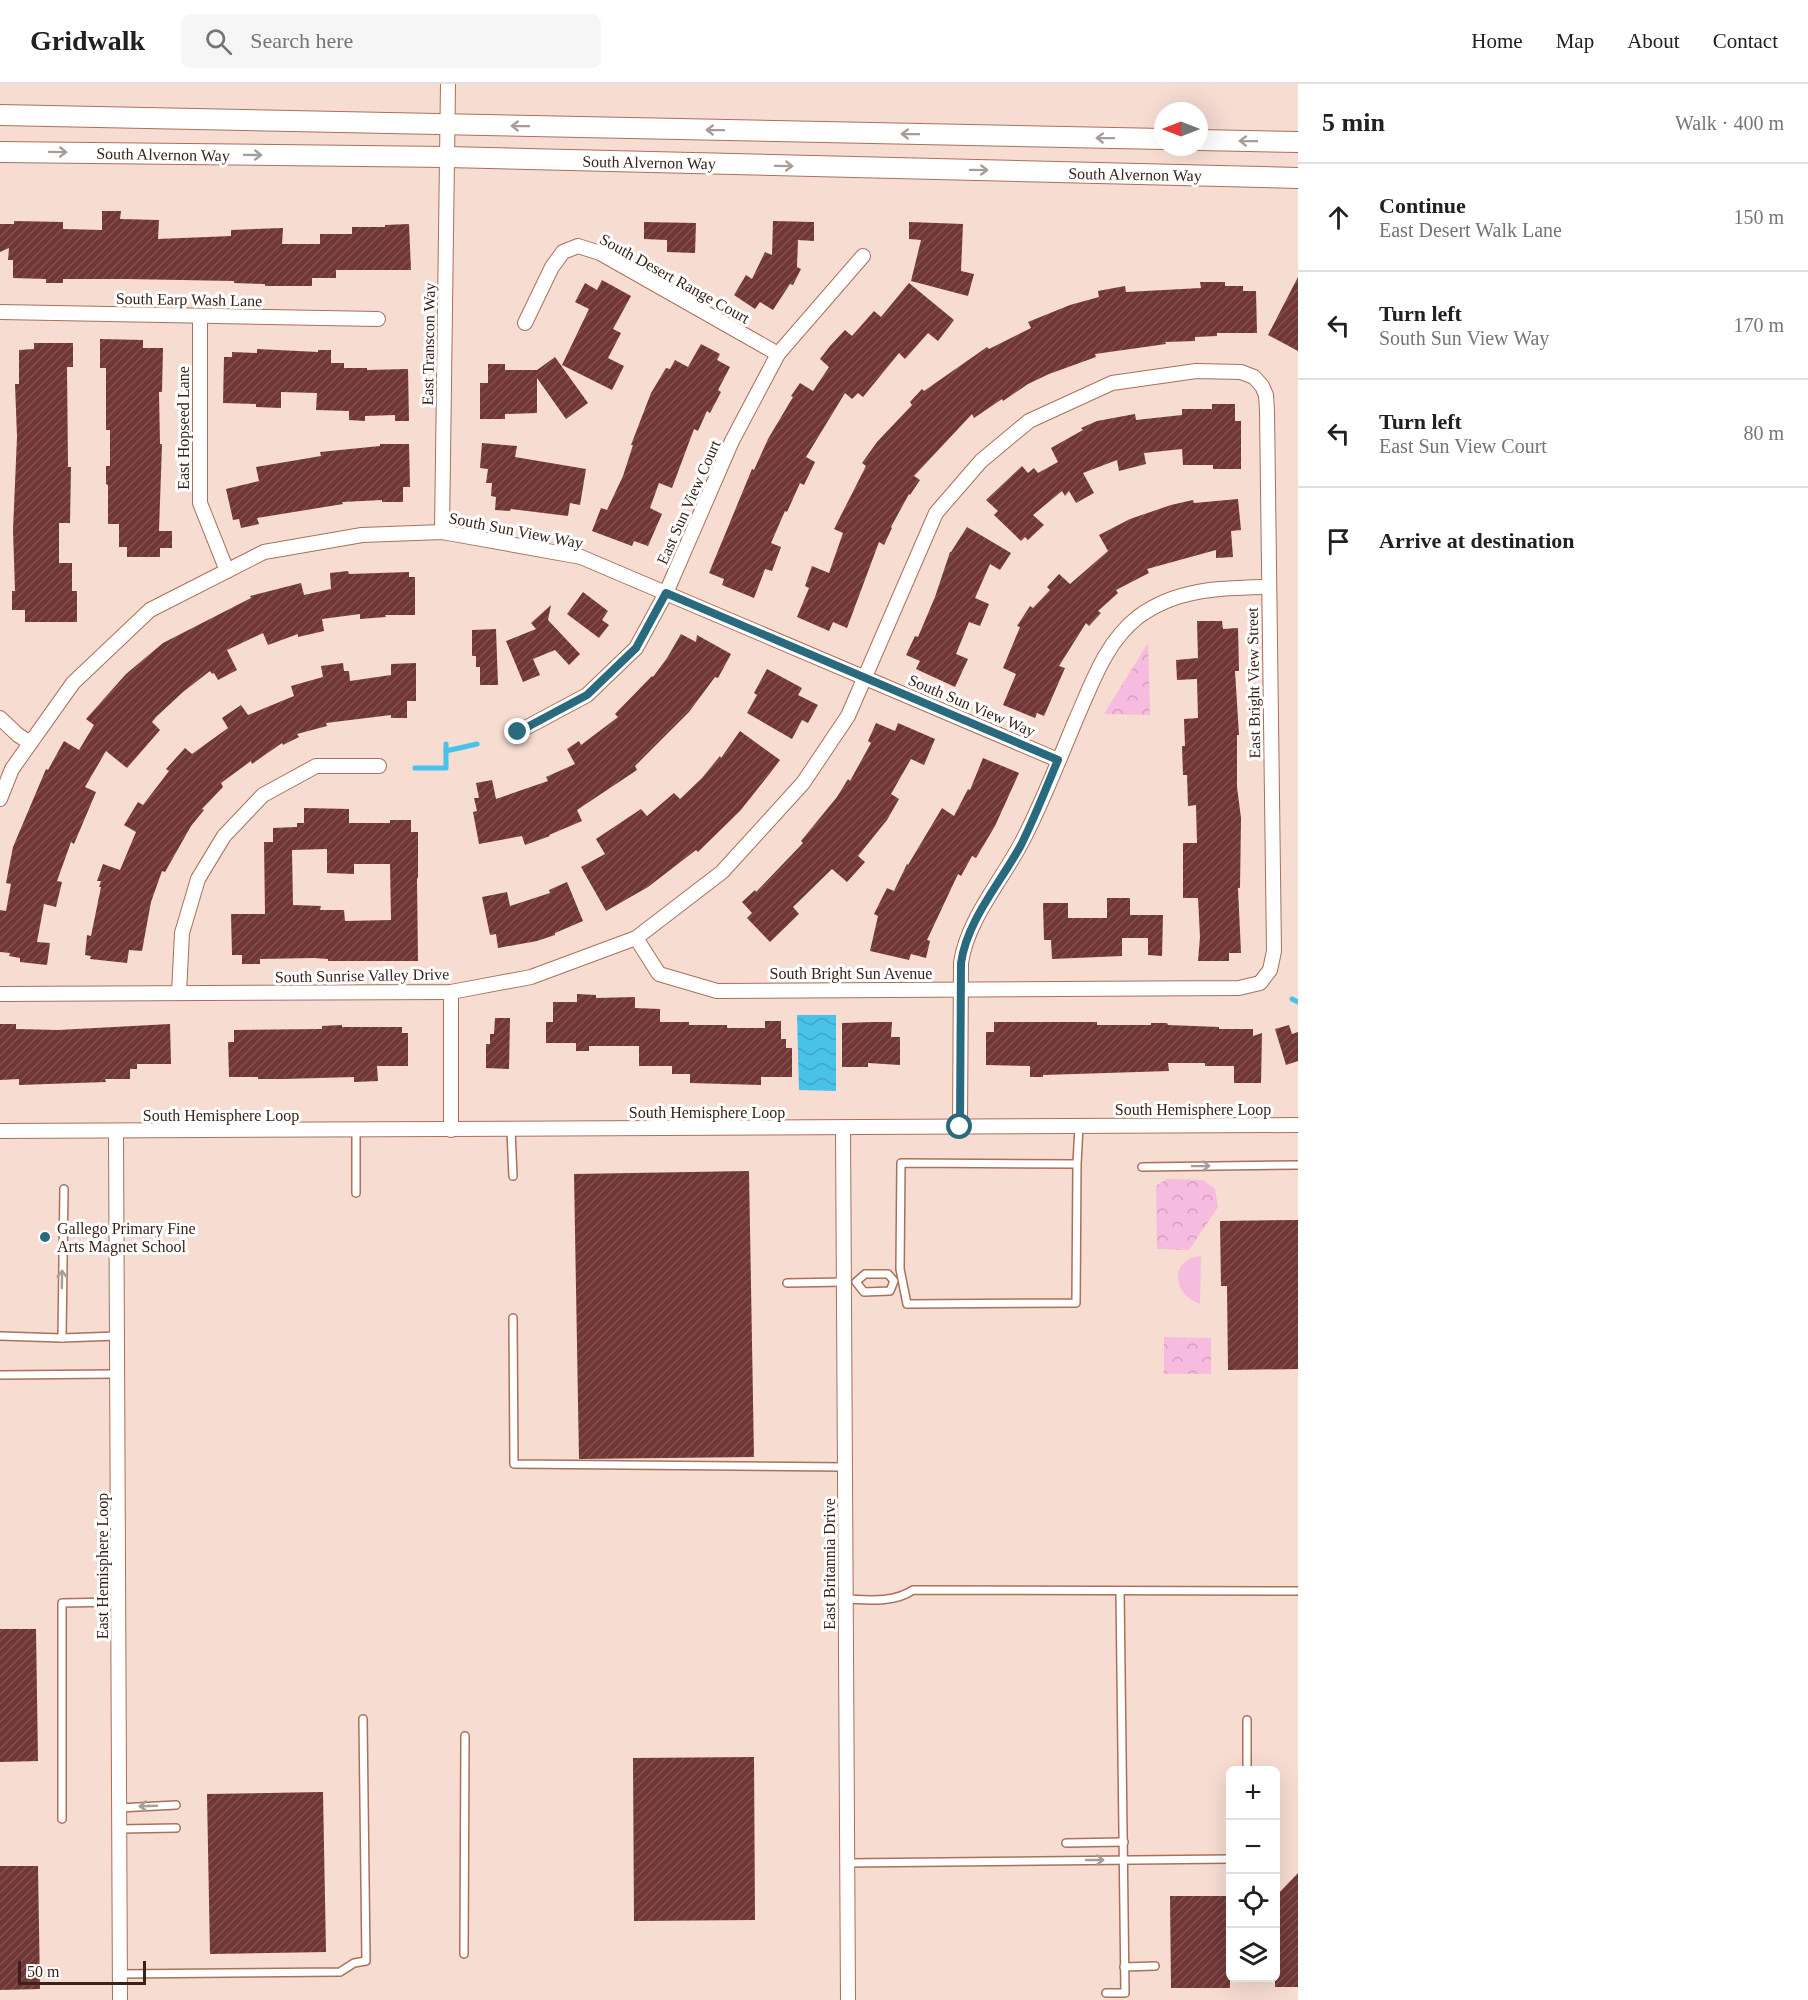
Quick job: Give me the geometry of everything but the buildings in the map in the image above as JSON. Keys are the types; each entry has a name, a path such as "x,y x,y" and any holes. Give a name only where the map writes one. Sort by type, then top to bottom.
{"main road":[{"name":"South Alvernon Way","path":"1,114 1154,139"},
{"path":"1208,140 1298,142"},
{"name":"South Alvernon Way","path":"0,152 447,157 1298,178"}],"street":[{"name":"East Transcon Way","path":"441,532 448,84"},
{"name":"South Desert Range Court","path":"525,323 552,267 563,252 578,246 600,253 778,354"},
{"name":"East Sun View Court","path":"518,732 587,695 636,648 666,593 732,441 778,354 863,256"},
{"name":"South Earp Wash Lane","path":"0,312 378,319"},
{"name":"East Hopseed Lane","path":"200,316 200,503 227,571"},
{"name":"South Sunrise Valley Drive","path":"0,994 451,992 531,976 636,938 722,872 802,783 848,716 936,513 981,461 1029,421 1112,383 1196,371 1241,372 1254,377 1262,386"},
{"name":"East Bright View Street","path":"1262,386 1266,395 1267,411 1274,951 1270,981"},
{"name":"South Sun View Way","path":"0,799 12,769 73,683 150,610 264,552 362,535 441,532 581,557 1058,760"},
{"path":"960,1127 963,949 975,923 1021,845 1097,671 1114,641 1137,618 1162,602 1185,593 1218,588 1268,587"},
{"path":"0,718 30,743"},
{"path":"179,993 182,933 198,879 224,836 263,795 316,766 379,766"},
{"name":"South Bright Sun Avenue","path":"636,938 659,974 717,991 1239,988 1270,981"},
{"path":"451,992 452,1130"},
{"name":"South Hemisphere Loop","path":"0,1131 1298,1125"},
{"name":"East Britannia Drive","path":"843,1128 850,1282 845,1467 848,2000"},
{"name":"East Hemisphere Loop","path":"116,1132 120,2000"}],"lane":[{"path":"1077,1164 901,1163 898,1280 907,1304 1076,1303 1079,1126"},
{"path":"512,1130 513,1176"},
{"path":"356,1131 356,1193"},
{"path":"1143,1167 1298,1165"},
{"path":"62,1338 64,1189"},
{"path":"787,1283 850,1282 865,1274 888,1275 898,1280"},
{"path":"850,1282 864,1292 890,1291 898,1280"},
{"path":"513,1318 514,1464 845,1467"},
{"path":"0,1336 62,1338 117,1336"},
{"path":"0,1375 117,1374"},
{"path":"846,1599 895,1598 905,1596 913,1590 1298,1591"},
{"path":"1106,1993 1125,1993 1120,1591"},
{"path":"62,1819 62,1603 118,1602"},
{"path":"120,1974 340,1972 354,1963 366,1961 363,1719"},
{"path":"1246,1720 1247,1766"},
{"path":"464,1954 465,1736"},
{"path":"119,1808 176,1805"},
{"path":"119,1829 176,1828"},
{"path":"1066,1843 1124,1842"},
{"path":"848,1863 1226,1859"},
{"path":"1124,1967 1155,1966"}],"green space":[{"path":"1148,643 1150,715 1104,714"},
{"path":"1167,1179 1203,1180 1215,1189 1218,1207 1189,1250 1157,1249 1156,1186"},
{"path":"1201,1256 1200,1304 1184,1293 1178,1278 1183,1264"},
{"path":"1164,1337 1211,1338 1211,1374 1164,1374"}],"water":[{"path":"797,1015 836,1015 836,1091 799,1090"}],"waterway":[{"path":"446,744 446,751 477,744"},
{"path":"415,768 446,768 446,751"},
{"path":"1292,999 1298,1002"}],"place":[{"name":"Gallego Primary Fine Arts Magnet School","path":"45,1237"}],"route":[{"path":"518,732 587,695 636,648 666,593 1058,760 1021,845 975,923 963,949 960,1127"}]}
